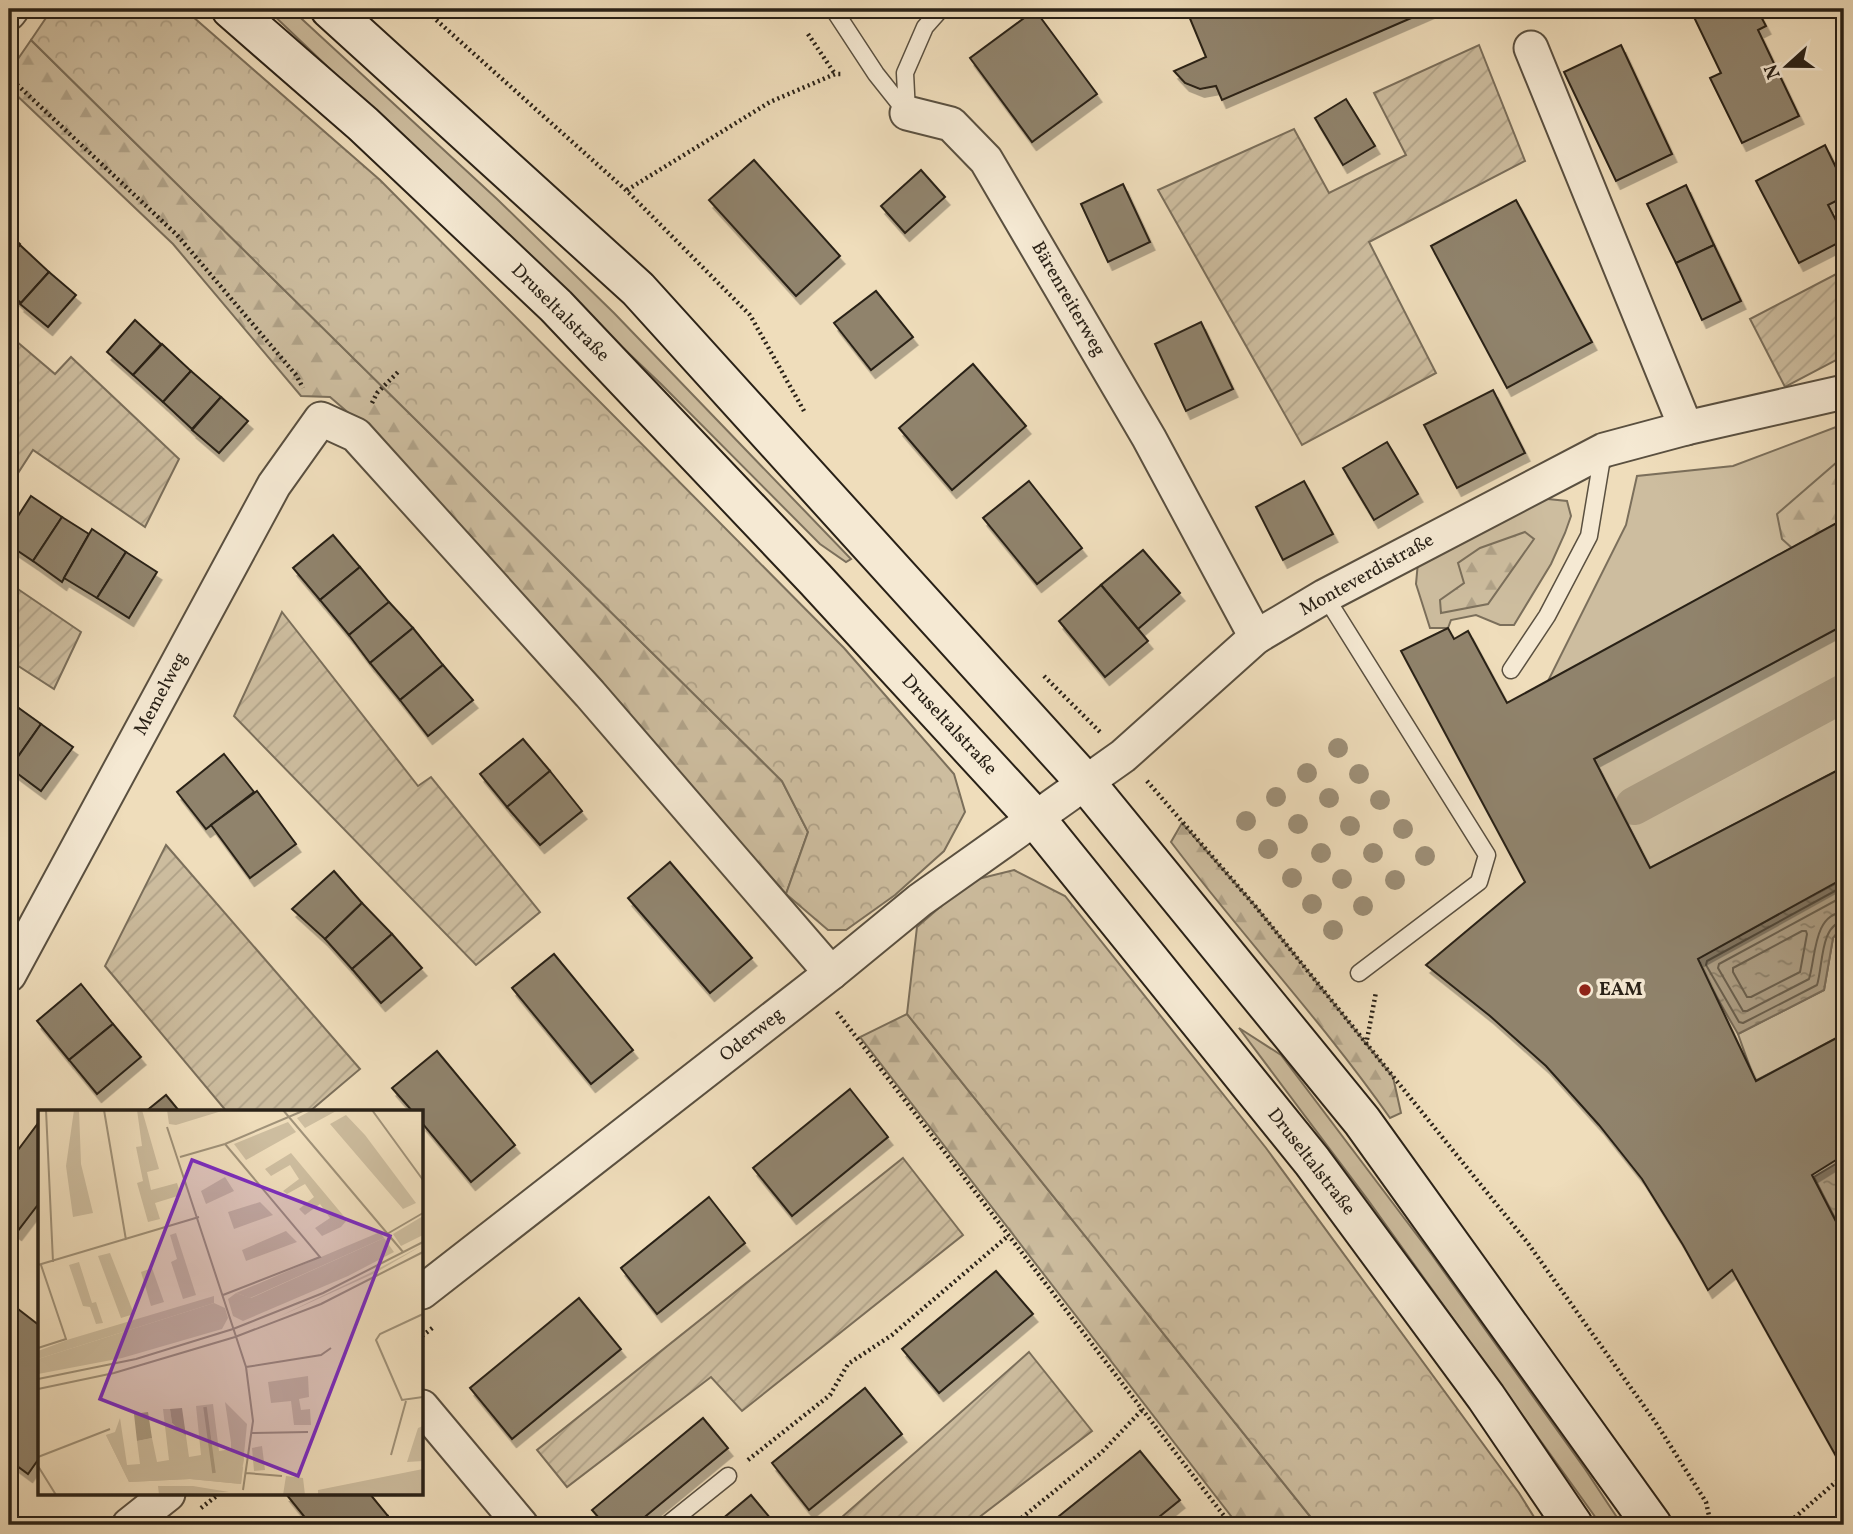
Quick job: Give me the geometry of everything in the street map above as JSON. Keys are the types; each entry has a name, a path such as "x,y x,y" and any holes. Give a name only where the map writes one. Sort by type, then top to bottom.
{"main road":[{"name":"Druseltalstraße","path":"231,9 363,124 556,306 815,579 1035,818 1312,1161 1486,1397 1573,1525"},
{"path":"330,9 638,289 1086,783 1362,1121 1652,1525"}],"street":[{"path":"1531,48 1686,428"},
{"name":"Bärenreiterweg","path":"907,113 951,124 986,160 1142,426 1256,637"},
{"name":"Monteverdistraße","path":"1086,783 1123,756 1256,637 1325,596 1604,450 1686,428 1844,392"},
{"path":"321,418 356,435 590,694 831,973"},
{"name":"Memelweg","path":"9,975 274,485 321,418"},
{"name":"Oderweg","path":"424,1290 831,973 920,900 1086,783"},
{"path":"424,1409 521,1525"},
{"path":"129,1525 165,1496"}],"lane":[{"path":"843,9 836,13 876,74 907,113"},
{"path":"907,113 905,73 925,27 941,9"},
{"path":"1511,670 1547,615 1589,536 1604,450"},
{"path":"1325,596 1487,855 1479,881 1359,973"},
{"path":"667,1525 728,1476"}],"path":[{"path":"808,33 835,74"},
{"path":"627,191 771,102 835,74 876,74"},
{"path":"9,77 177,235 296,375 321,418"},
{"path":"356,435 377,393 399,371"},
{"path":"1366,1045 1382,957"},
{"path":"831,973 838,1014 1231,1525"},
{"path":"728,1476 830,1395 848,1364 892,1335 1008,1236"},
{"path":"1013,1525 1101,1453 1142,1410"},
{"path":"1786,1525 1844,1475"}],"green space":[{"path":"52,9 184,9 380,180 844,648 954,774 965,812 944,851 895,895 846,930 828,930 786,894 808,832 782,781 31,40"},
{"path":"267,9 291,9 497,199 614,313 851,559 846,562 820,544 661,384"},
{"path":"31,40 782,781 808,832 786,894 387,446 330,397 301,396 173,244 9,88 9,72"},
{"path":"1479,45 1525,161 1369,242 1436,373 1302,445 1158,190 1294,129 1329,193 1406,155 1374,93"},
{"path":"1844,270 1844,356 1785,387 1750,319"},
{"path":"9,335 55,374 71,357 179,459 145,527 33,450 9,487"},
{"path":"1844,424 1844,519 1547,683 1626,525 1637,476 1733,466"},
{"path":"1844,456 1844,519 1792,548 1782,539 1777,514"},
{"path":"1538,498 1567,501 1571,516 1551,564 1514,625 1500,625 1476,615 1451,620 1448,628 1430,628 1416,584 1418,562"},
{"path":"1525,532 1534,539 1488,604 1441,613 1440,600 1464,583 1458,563 1480,548"},
{"path":"9,583 81,632 54,689 9,660"},
{"path":"282,612 418,786 431,777 540,912 476,965 234,716"},
{"path":"1844,625 1844,767 1650,868 1594,759"},
{"path":"1182,823 1256,907 1393,1077 1401,1113 1390,1118 1338,1048 1171,842"},
{"path":"166,845 360,1069 311,1110 225,1110 105,966"},
{"path":"1014,870 1065,896 1266,1148 1519,1493 1539,1525 1317,1525 907,1014 917,927 970,881"},
{"path":"1844,924 1844,1034 1755,1081 1738,1034 1824,990 1833,938"},
{"path":"907,1014 1317,1525 1238,1525 860,1037"},
{"path":"1239,1028 1281,1055 1432,1255 1622,1525 1601,1525 1368,1200"},
{"path":"903,1158 963,1235 742,1411 711,1377 567,1487 537,1450"},
{"path":"1029,1352 1092,1431 969,1525 833,1525"}],"water":[{"path":"1844,879 1844,924 1833,938 1824,990 1738,1034 1695,959"},
{"path":"1844,1159 1844,1236 1814,1177"}],"building":[{"path":"1186,9 1432,9 1222,100 1216,86 1200,89 1185,83 1174,71 1206,57"},
{"path":"1700,9 1757,9 1766,26 1758,30 1799,116 1742,143 1710,78 1721,73 1692,13"},
{"path":"1035,10 1097,94 1032,142 970,58"},
{"path":"1621,45 1672,154 1616,181 1564,72"},
{"path":"1346,99 1375,146 1343,165 1315,118"},
{"path":"1825,145 1844,184 1844,197 1828,205 1844,240 1799,263 1756,181"},
{"path":"754,160 840,256 796,296 709,200"},
{"path":"921,170 945,197 905,233 881,206"},
{"path":"1123,184 1150,242 1108,262 1081,204"},
{"path":"1686,185 1714,245 1676,263 1647,204"},
{"path":"1516,200 1592,342 1507,388 1431,246"},
{"path":"9,234 20,244 9,257"},
{"path":"20,245 49,272 21,303 9,292 9,257"},
{"path":"1714,245 1741,301 1702,320 1676,263"},
{"path":"49,272 76,295 48,327 20,304"},
{"path":"876,291 913,337 871,370 834,323"},
{"path":"135,320 161,344 133,375 107,352"},
{"path":"1201,322 1233,389 1186,411 1155,344"},
{"path":"162,344 191,371 163,402 133,375"},
{"path":"973,364 1026,426 952,490 899,428"},
{"path":"191,371 221,397 192,429 163,402"},
{"path":"1493,390 1525,453 1457,488 1424,425"},
{"path":"221,397 248,421 219,453 192,430"},
{"path":"1387,442 1418,494 1374,520 1343,468"},
{"path":"1029,481 1082,548 1037,584 983,518"},
{"path":"1304,481 1333,534 1283,560 1256,507"},
{"path":"31,496 62,517 33,561 9,545 9,530"},
{"path":"62,517 89,534 62,582 33,561"},
{"name":"EAM","path":"1844,519 1844,625 1594,759 1650,868 1844,767 1844,878 1698,959 1756,1081 1844,1034 1844,1155 1812,1175 1844,1237 1844,1454 1837,1458 1732,1270 1708,1290 1642,1179 1599,1125 1546,1066 1490,1016 1426,965 1525,882 1401,651 1448,628 1454,639 1468,631 1507,703"},
{"path":"92,529 126,552 97,598 64,578"},
{"path":"333,535 360,567 320,600 293,568"},
{"path":"1143,550 1180,593 1138,629 1101,585"},
{"path":"126,552 157,572 129,618 97,598"},
{"path":"360,567 389,602 349,635 320,600"},
{"path":"1101,585 1148,641 1105,677 1059,621"},
{"path":"389,602 413,628 370,663 349,635"},
{"path":"413,628 443,665 400,700 370,663"},
{"path":"443,665 473,700 428,736 400,700"},
{"path":"9,701 41,724 10,768 9,767"},
{"path":"41,724 73,747 41,791 10,768"},
{"path":"523,739 550,771 507,807 480,774"},
{"path":"224,754 254,792 206,829 177,792"},
{"path":"550,771 582,811 540,845 507,807"},
{"path":"257,791 296,844 250,878 211,825"},
{"path":"670,862 752,958 710,993 628,898"},
{"path":"334,871 362,903 325,939 292,909"},
{"path":"362,903 392,934 352,969 325,939"},
{"path":"392,934 422,968 381,1003 352,969"},
{"path":"554,954 633,1050 591,1084 512,988"},
{"path":"81,984 113,1024 69,1060 37,1021"},
{"path":"113,1024 141,1057 97,1094 69,1060"},
{"path":"437,1051 515,1145 471,1182 424,1125 424,1110 411,1110 392,1088"},
{"path":"850,1089 888,1137 792,1216 753,1168"},
{"path":"166,1095 178,1110 147,1110"},
{"path":"38,1123 38,1205 17,1232 9,1226 9,1162"},
{"path":"709,1197 745,1243 657,1314 621,1268"},
{"path":"996,1271 1033,1314 939,1393 902,1349"},
{"path":"579,1298 621,1349 512,1439 470,1388"},
{"path":"9,1302 38,1324 38,1460 28,1474 9,1460"},
{"path":"865,1388 902,1434 809,1510 772,1463"},
{"path":"703,1418 728,1448 635,1525 605,1525 592,1510"},
{"path":"1140,1451 1180,1500 1149,1525 1048,1525"},
{"path":"751,1495 776,1525 715,1525"},
{"path":"288,1496 372,1496 388,1516 376,1525 311,1525"},
{"path":"388,1516 395,1525 376,1525"}],"waterway":[{"path":"1634,806 1844,693"}],"place":[{"name":"EAM","path":"1585,990"}]}
